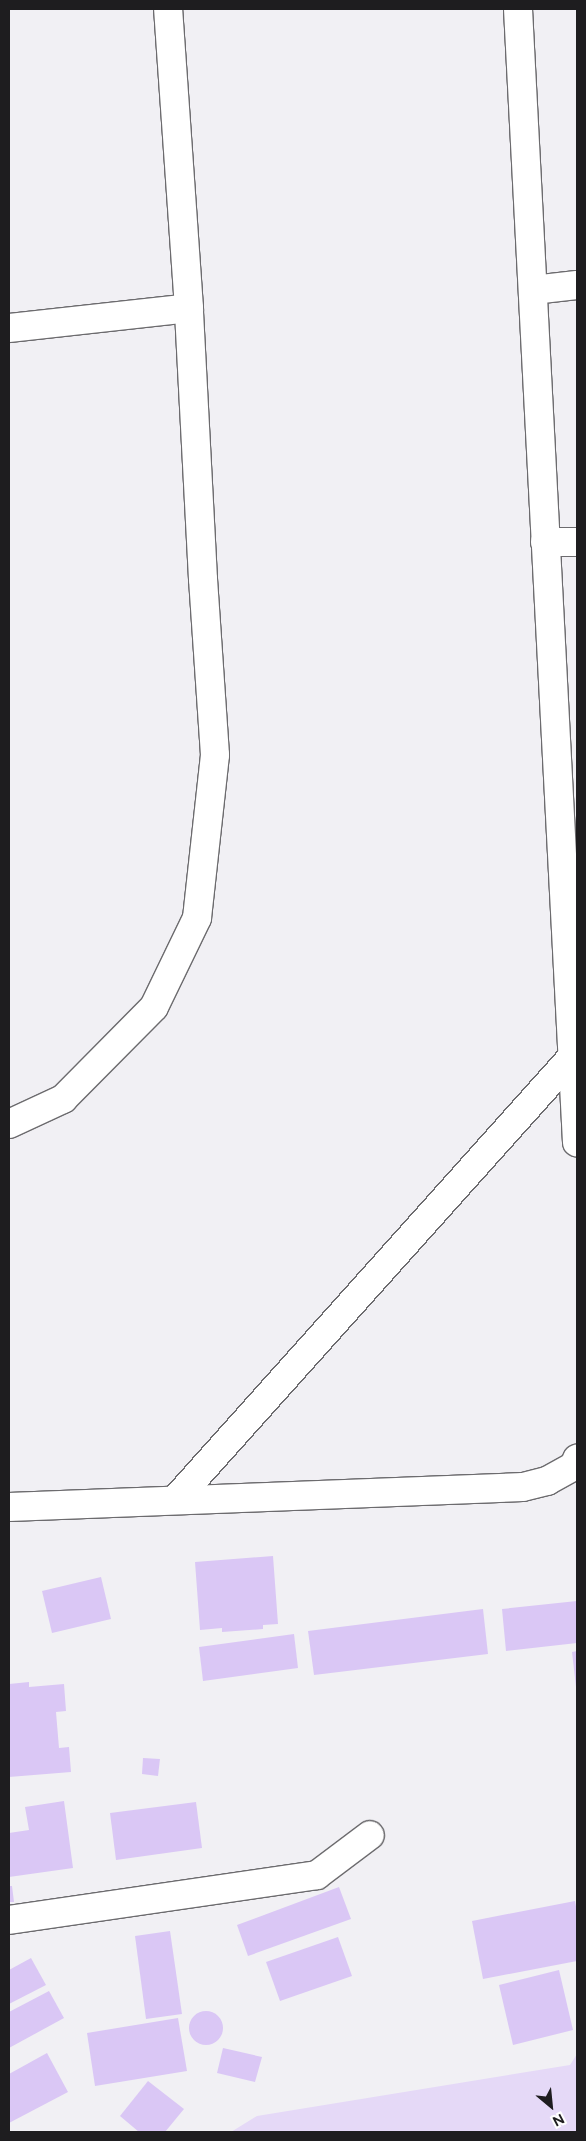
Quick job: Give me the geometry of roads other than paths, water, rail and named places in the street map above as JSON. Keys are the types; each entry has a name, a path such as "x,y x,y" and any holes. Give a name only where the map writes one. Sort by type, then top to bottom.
{"street":[{"path":"9,1124 63,1099 154,1007 197,918 215,755 203,579 189,308 168,9"},
{"path":"518,9 546,542 568,783 573,1056 577,1142"},
{"path":"532,290 577,285"},
{"path":"9,328 189,308"},
{"path":"546,542 577,542"},
{"path":"176,1499 573,1056"},
{"path":"10,1512 176,1499 523,1486 547,1481 574,1466 577,1459"},
{"path":"9,1920 317,1876 370,1835"}]}
